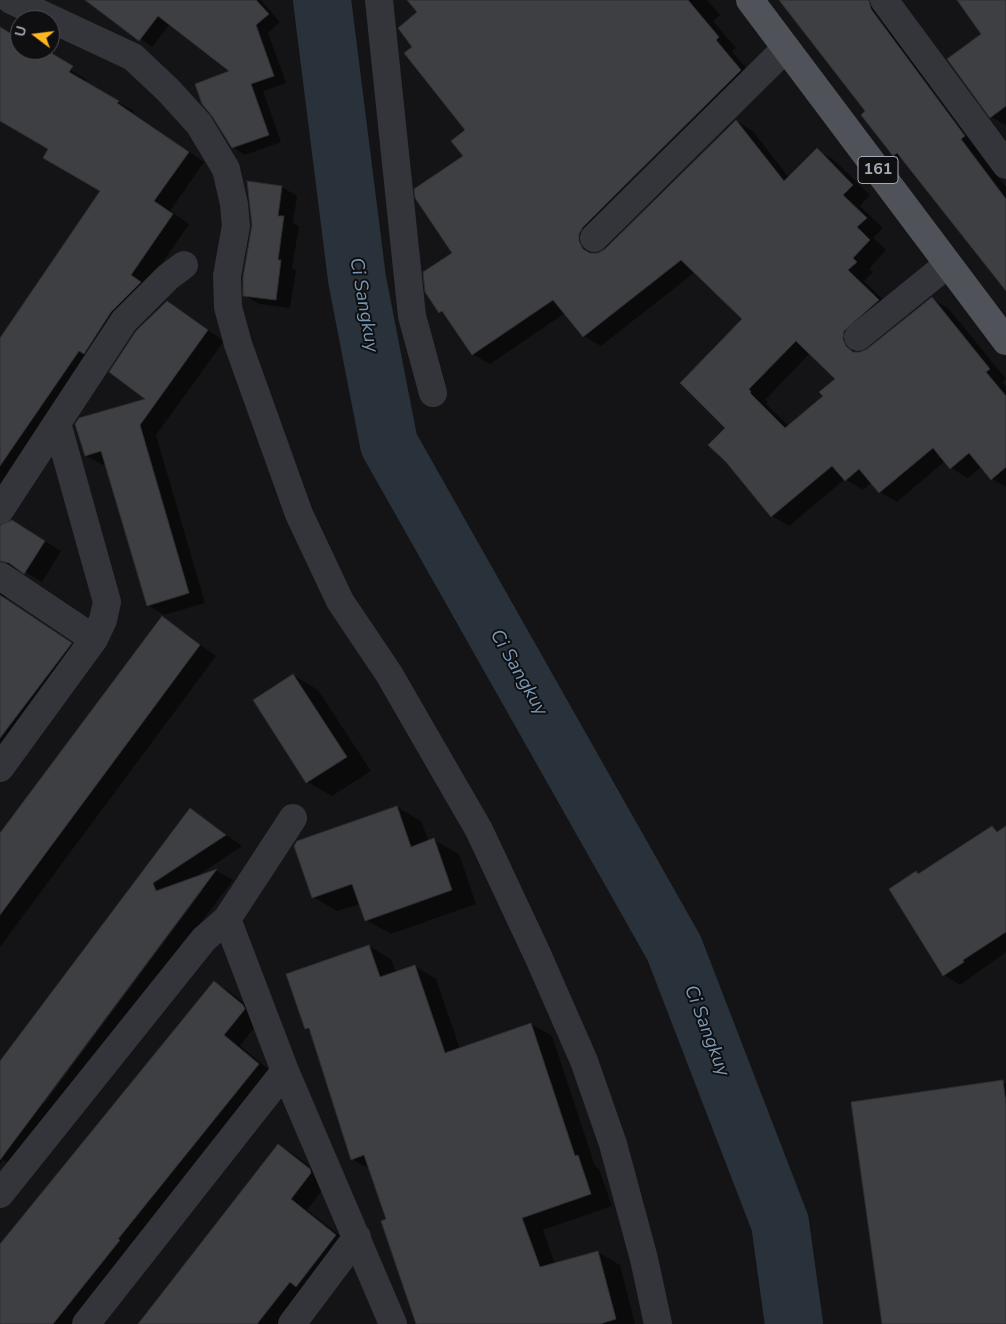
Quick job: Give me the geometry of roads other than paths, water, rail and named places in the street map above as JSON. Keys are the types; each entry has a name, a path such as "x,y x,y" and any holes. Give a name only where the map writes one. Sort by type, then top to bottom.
{"main road":[{"name":"161","path":"750,0 1006,341"}],"street":[{"path":"11,0 110,44 133,58 168,90 199,124 226,169 234,204 236,226 227,276 228,307 238,344 299,514 340,601 389,674 479,830 538,956 584,1061 613,1144 644,1259 658,1324"},
{"path":"378,0 412,316 432,393"},
{"path":"884,0 1006,165"},
{"path":"594,238 786,48"},
{"path":"858,337 948,264"},
{"path":"0,510 124,321 168,277 184,265"},
{"path":"0,768 94,639 103,620 107,602 57,423"},
{"path":"0,576 94,639"},
{"path":"0,1194 204,939 227,920 293,818"},
{"path":"227,920 284,1071 393,1324"},
{"path":"86,1324 284,1071"},
{"path":"292,1324 357,1237"}],"waterway":[{"name":"Ci Sangkuy","path":"322,0 357,279 389,444 674,948 780,1223 794,1324"}]}
